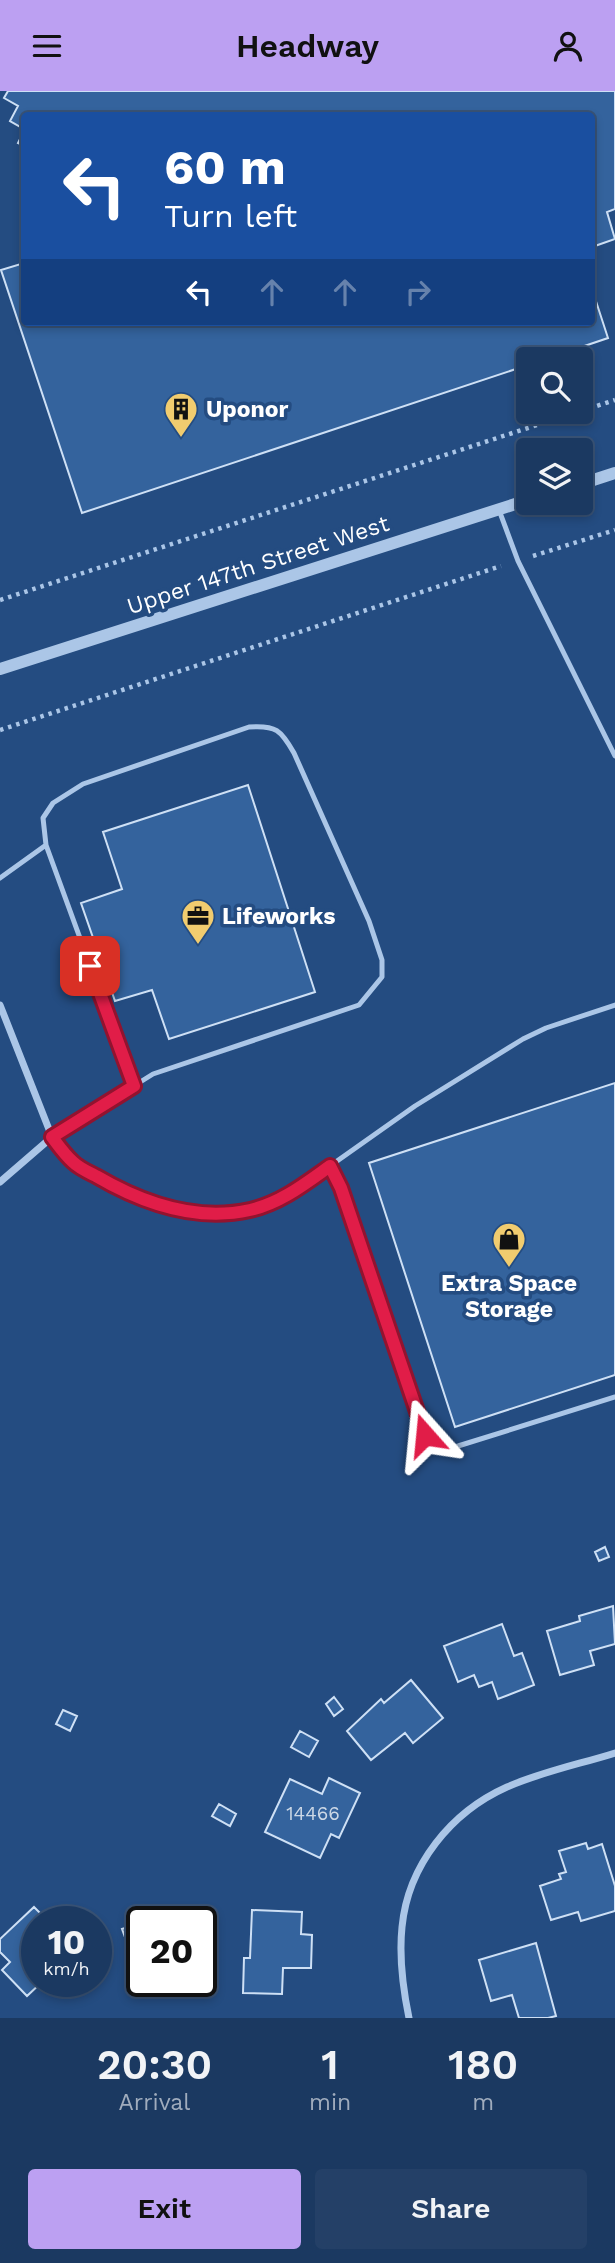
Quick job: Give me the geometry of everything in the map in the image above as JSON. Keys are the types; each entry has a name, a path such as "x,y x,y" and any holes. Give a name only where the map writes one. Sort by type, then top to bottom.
{"street":[{"path":"593,480 615,473"},
{"name":"Upper 147th Street West","path":"0,669 516,504"},
{"path":"0,1005 52,1137 0,1182"},
{"path":"409,2018 404,1995 401,1927 417,1875 434,1845 458,1818 509,1787 615,1753"}],"lane":[{"path":"499,510 518,561 615,756"},
{"path":"134,1086 46,845 43,818 53,803 83,784 249,726 269,726 287,740 294,753 369,921 382,960 382,977 359,1005 153,1074 134,1086 52,1137 73,1162 118,1189 176,1210 209,1215 250,1210 296,1191 415,1106 523,1039 546,1028 615,1005"},
{"path":"0,878 46,845"},
{"path":"330,1166 341,1188 425,1435 430,1441 437,1446 458,1446 615,1397"}],"path":[{"path":"593,407 615,400"},
{"path":"0,600 540,424"},
{"path":"0,730 615,530"}],"building":[{"path":"8,91 615,91 615,209 607,212 615,239 595,246 595,112 21,112 21,127 10,121 18,106 4,98"},
{"name":"Uponor","path":"21,264 21,326 595,326 595,298 608,338 581,347 516,347 516,369 82,513 1,270"},
{"name":"Lifeworks","path":"248,785 315,992 169,1039 152,990 115,1001 81,903 122,889 103,832"},
{"name":"Extra Space Storage","path":"615,1083 615,1375 455,1427 369,1163"},
{"path":"605,1547 609,1557 599,1561 595,1552"},
{"path":"613,1606 615,1644 590,1651 594,1665 560,1675 547,1631 580,1621 579,1616"},
{"path":"502,1624 514,1656 522,1653 534,1685 498,1699 492,1682 479,1687 474,1675 458,1682 444,1646"},
{"path":"411,1680 443,1718 413,1743 405,1733 371,1760 347,1731 381,1699 384,1703"},
{"path":"334,1697 343,1709 334,1716 326,1704"},
{"path":"63,1710 77,1716 70,1731 56,1724"},
{"path":"300,1731 318,1741 309,1757 291,1747"},
{"path":"329,1778 360,1793 339,1838 331,1834 320,1858 265,1832 290,1779 322,1794"},
{"path":"219,1804 236,1814 230,1826 212,1816"},
{"path":"586,1843 588,1849 602,1844 615,1886 615,1911 581,1921 578,1912 551,1920 540,1886 561,1879 559,1874 566,1872 559,1851"},
{"path":"252,1910 302,1912 301,1934 312,1935 311,1968 283,1968 282,1994 243,1993 244,1958 250,1958"},
{"path":"21,1919 21,1990 2,1970 10,1962 0,1952 0,1939"},
{"path":"536,1943 556,2016 519,2018 512,1995 491,2001 479,1960"}],"place":[{"name":"Uponor","path":"181,439"},
{"name":"Lifeworks","path":"198,946"},
{"name":"Extra Space Storage","path":"509,1269"}],"route":[{"path":"90,966 134,1086 52,1137 73,1162 118,1189 176,1210 209,1215 250,1210 267,1204 296,1191 330,1166 341,1188 425,1435"}]}
